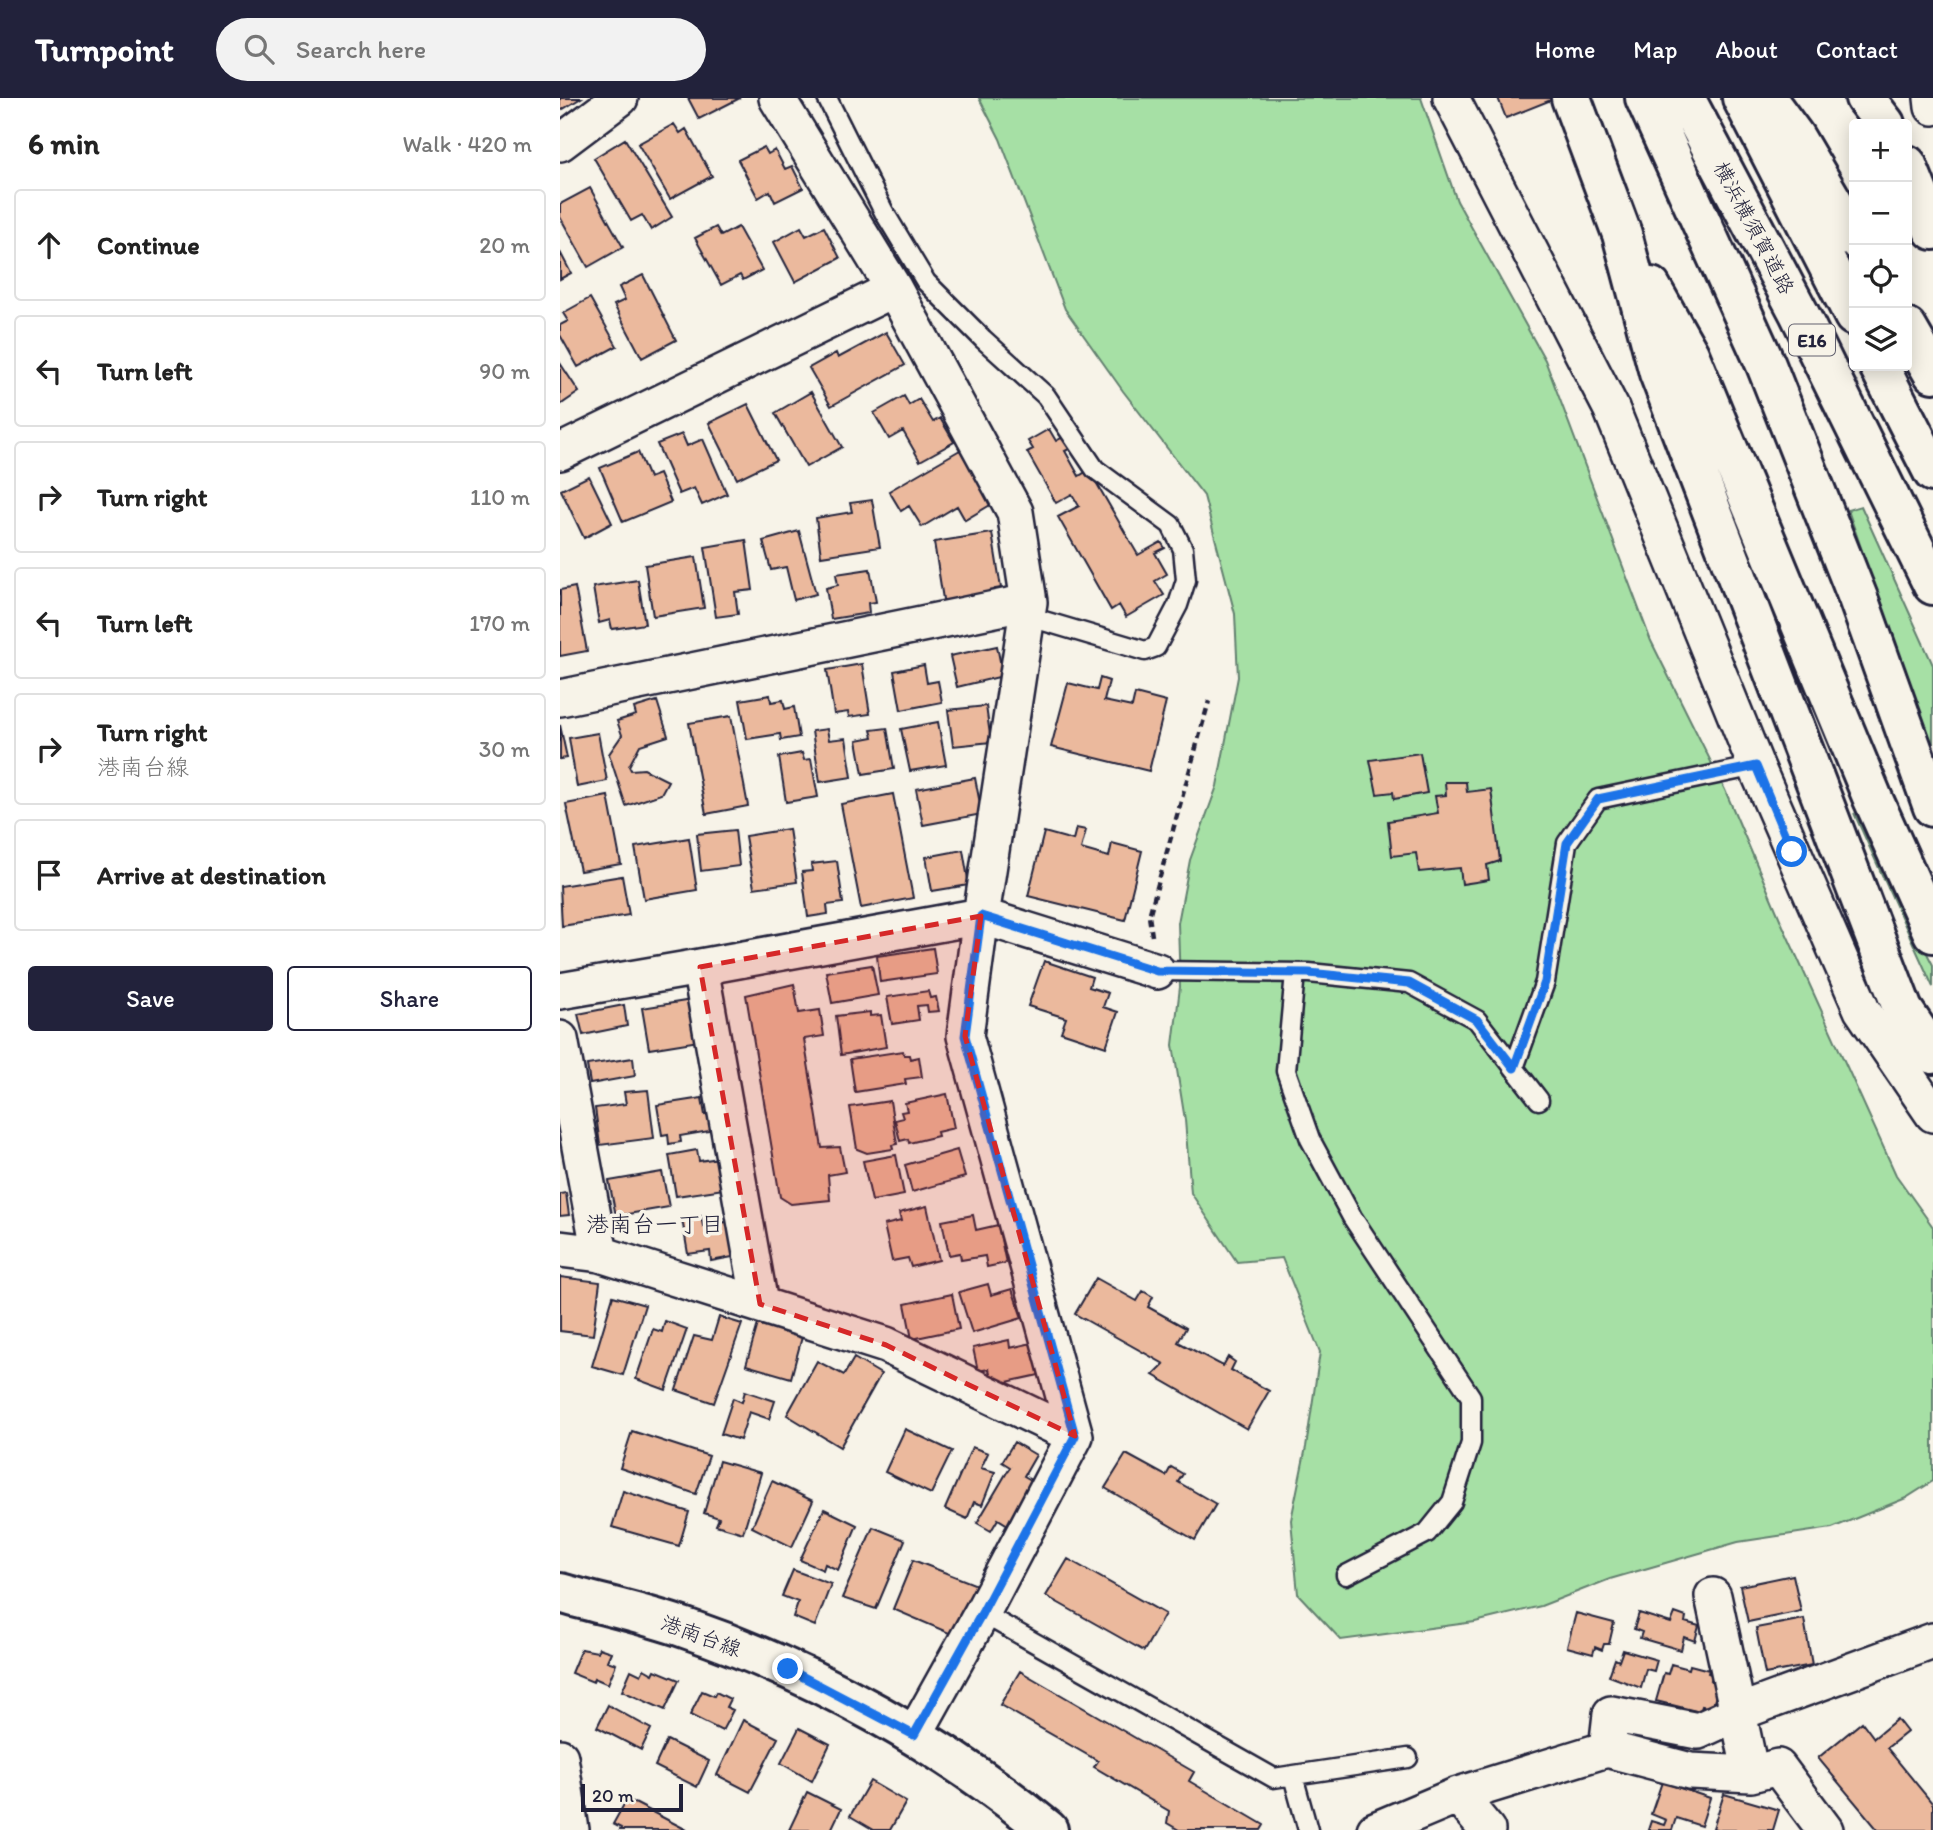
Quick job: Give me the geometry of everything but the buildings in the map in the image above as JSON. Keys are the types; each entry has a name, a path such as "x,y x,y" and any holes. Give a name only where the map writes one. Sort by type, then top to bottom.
{"main road":[{"path":"1571,98 1622,234 1659,373 1903,1010 1933,1054"},
{"path":"1646,98 1766,365 1858,598 1933,807"},
{"name":"横浜横須賀道路","path":"1685,98 1799,313 1933,585"},
{"name":"E16","path":"1742,98 1850,308"},
{"path":"1766,98 1794,136 1849,230"},
{"path":"1865,98 1881,119"},
{"path":"1912,161 1933,188"},
{"path":"1912,178 1933,230"},
{"path":"1622,234 1689,354 1873,799 1933,933"},
{"path":"1912,337 1933,373"},
{"path":"1882,371 1933,472"},
{"name":"港南台線","path":"560,1593 688,1629 788,1669 914,1735 1048,1830"}],"street":[{"path":"560,143 620,98"},
{"path":"777,98 894,289 1015,512 1029,603 965,1036 1075,1436 914,1735"},
{"path":"1451,98 1611,408 1756,766 1862,1010 1933,1114"},
{"path":"1932,98 1933,107"},
{"path":"560,452 894,289"},
{"path":"560,698 1029,603"},
{"path":"560,991 981,916 1157,971"},
{"path":"700,967 760,1304"},
{"path":"560,1039 566,1109 600,1254"},
{"path":"560,1249 600,1254 886,1345 1075,1436"},
{"path":"1713,1596 1751,1774"},
{"path":"1607,1749 1611,1714 1698,1731 1737,1713 1933,1641"},
{"path":"1375,1830 1458,1795 1607,1749 1690,1771 1751,1774 1778,1767 1825,1830"},
{"path":"560,1757 571,1830"},
{"path":"1458,1795 1487,1830"}],"lane":[{"path":"827,98 884,212 926,282 1046,396 1095,469 1171,525 1183,549 1186,580 1178,606 1156,647 1145,651 1037,619 1029,603"},
{"path":"1514,1068 1545,982 1567,843 1598,799 1756,766"},
{"path":"1157,971 1296,973 1409,983 1477,1020 1539,1100"},
{"path":"1296,973 1286,1071 1310,1139 1352,1217 1471,1397 1471,1443 1452,1502 1427,1533 1346,1575"},
{"path":"982,1613 1274,1778 1408,1758"},
{"path":"1293,1776 1308,1830"}],"path":[{"path":"1157,971 1149,916 1209,701"}],"highlighted area":[{"path":"981,916 965,1036 1075,1436 886,1345 760,1304 700,967"}],"green space":[{"path":"979,98 1421,98 1457,201 1545,360 1651,641 1725,790 1783,926 1896,1175 1933,1227 1933,1481 1906,1498 1832,1528 1738,1542 1610,1579 1541,1606 1475,1622 1341,1640 1298,1594 1291,1520 1306,1447 1320,1352 1282,1258 1237,1262 1191,1193 1185,1120 1173,1045 1180,987 1178,923 1190,860 1217,786 1238,677 1235,614 1204,496 1123,391 1065,309 1000,139"},
{"path":"1861,506 1933,665 1933,756 1848,510"},
{"path":"1854,813 1933,965 1933,987"}],"district":[{"name":"港南台一丁目","path":"655,1224"}],"route":[{"path":"788,1669 914,1735 1075,1436 965,1036 981,916 1157,971 1309,973 1409,983 1477,1020 1514,1068 1545,982 1567,843 1598,799 1756,766 1792,852"}]}
